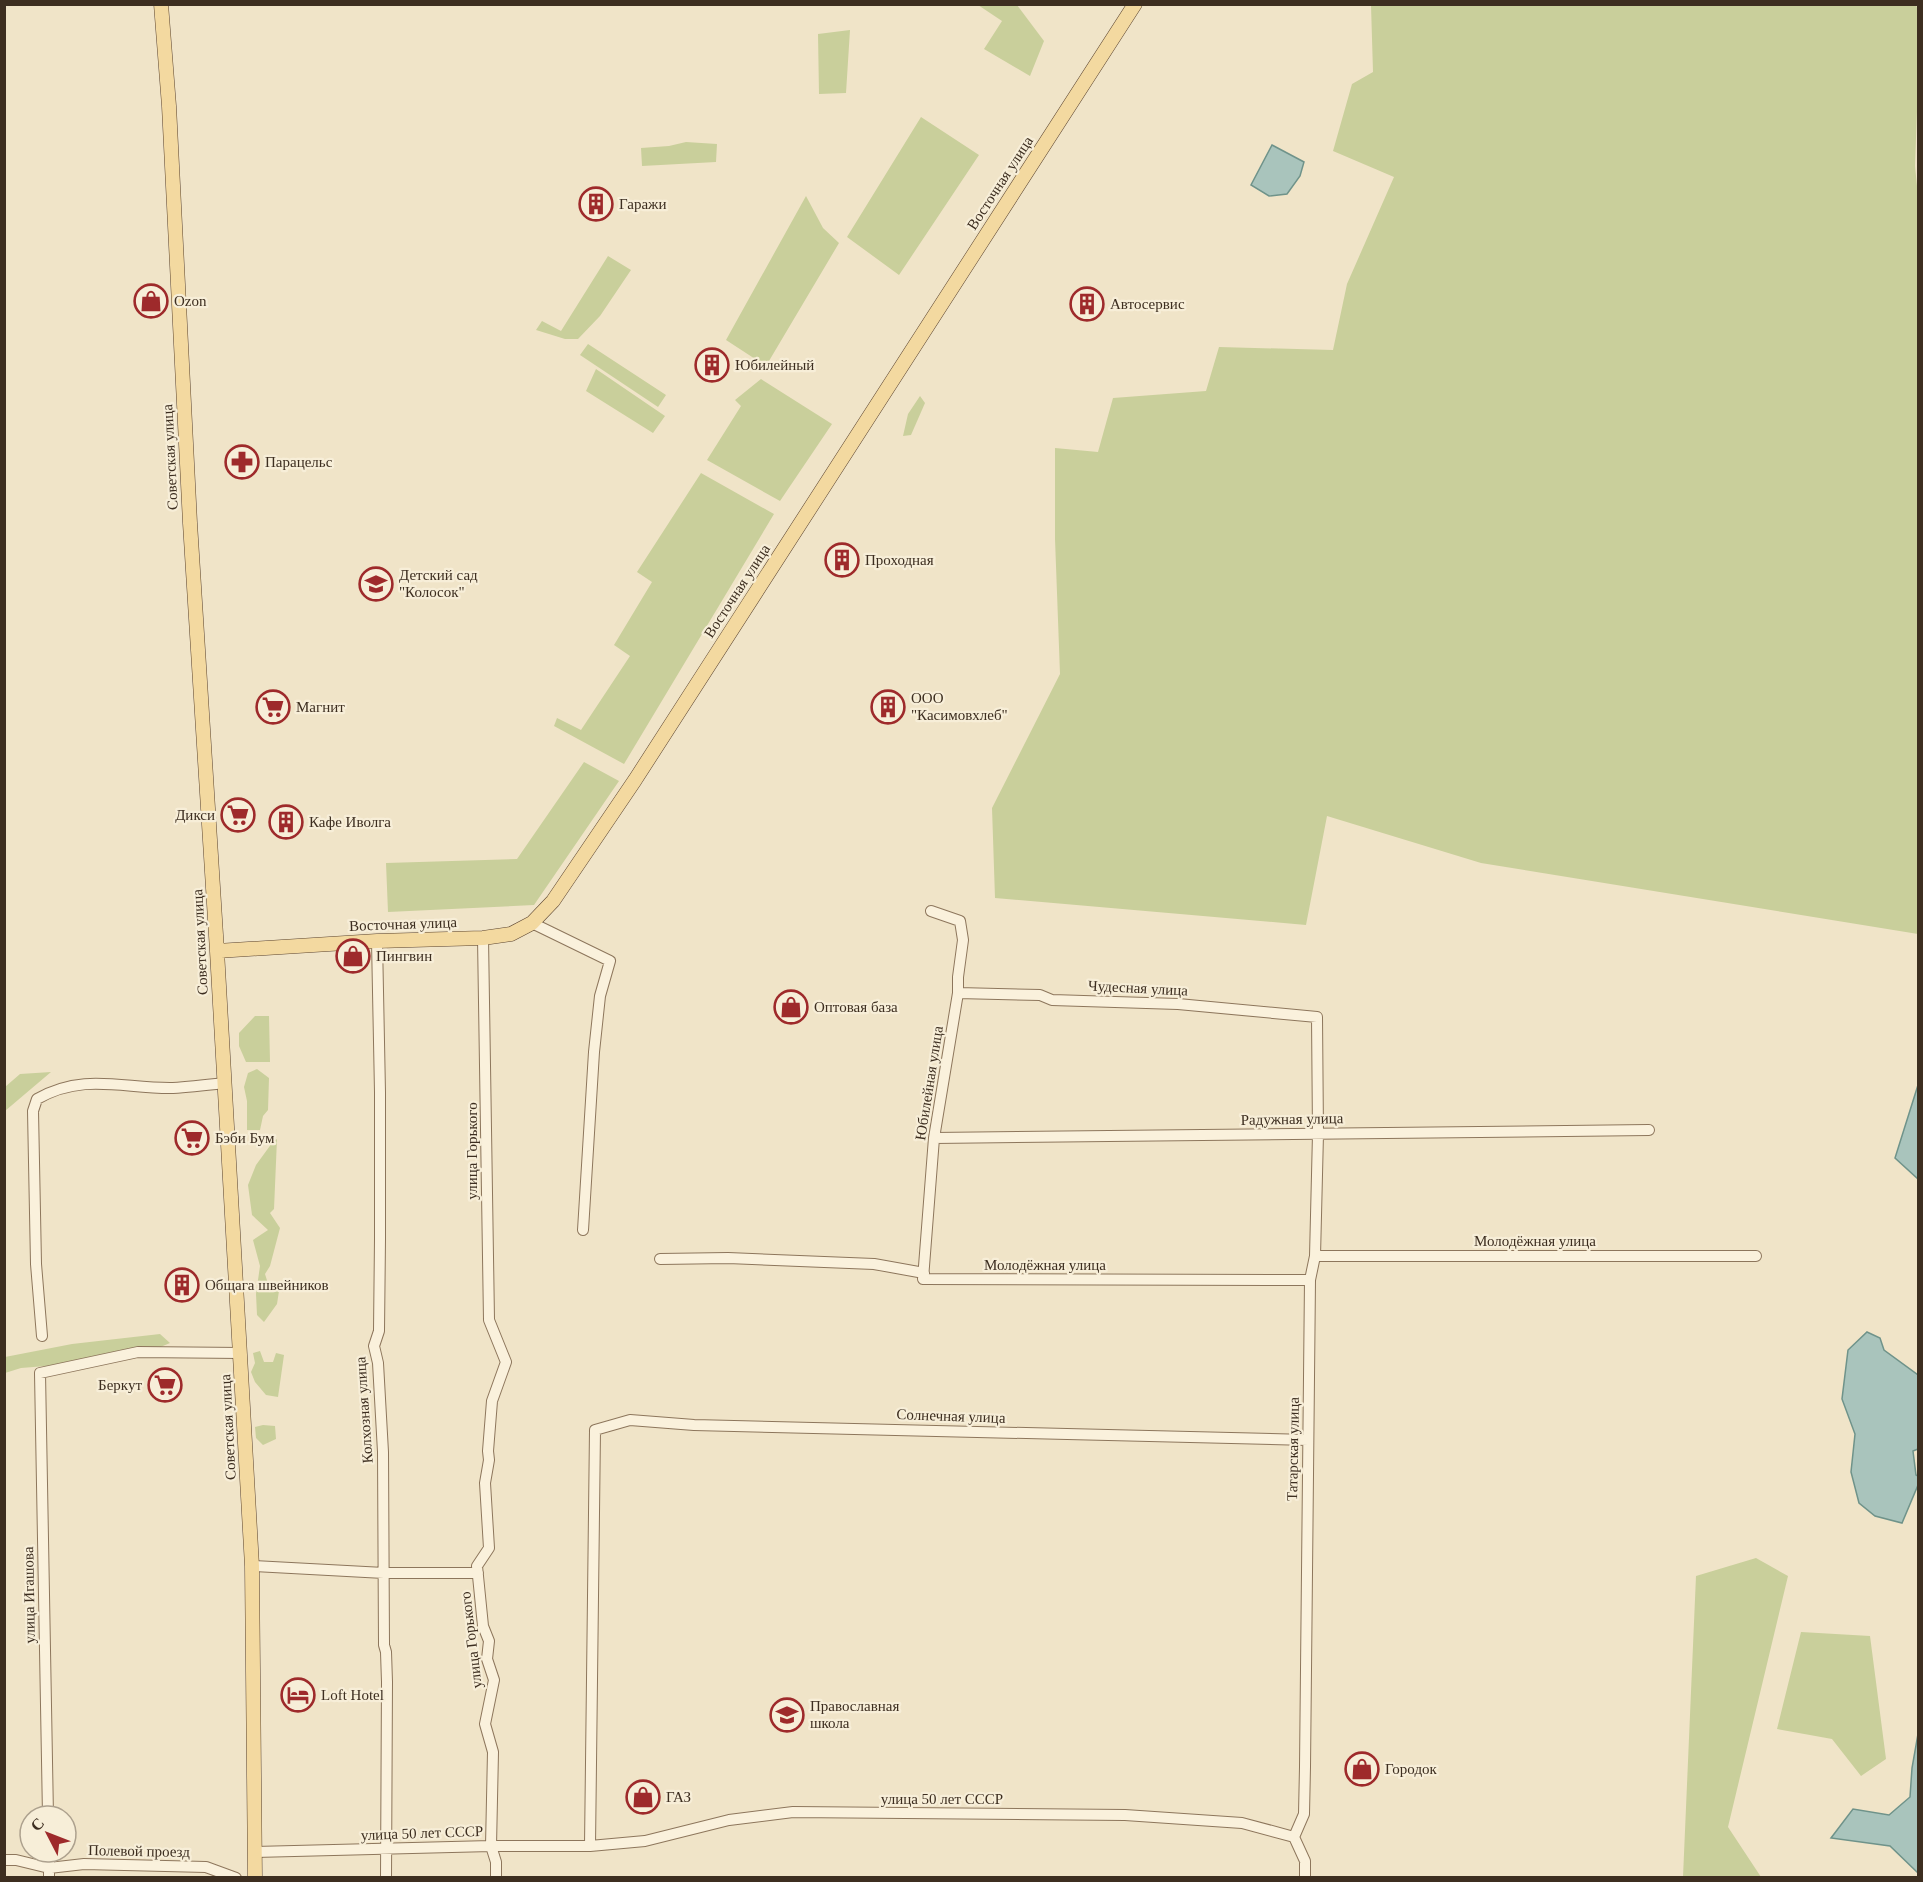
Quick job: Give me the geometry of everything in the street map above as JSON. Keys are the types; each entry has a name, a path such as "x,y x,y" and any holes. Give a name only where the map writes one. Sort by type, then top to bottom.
{"main road":[{"name":"Советская улица","path":"161,4 169,106 187,471 218,951 252,1566 255,1878"},
{"name":"Восточная улица","path":"218,951 377,941 483,938 511,934 532,923 553,901 635,780 1135,4"}],"street":[{"name":"Юбилейная улица","path":"924,1276 934,1138 958,993 963,939 960,921 931,912"},
{"path":"532,923 610,962 600,996 594,1052 583,1230"},
{"name":"улица Горького","path":"483,938 489,1320 506,1362 492,1401 489,1460 484,1482 489,1548 477,1566 483,1626 489,1641 488,1659 494,1680 486,1724 493,1752 491,1846 496,1862 496,1878"},
{"name":"Колхозная улица","path":"377,941 380,1239 379,1331 374,1346 378,1363 383,1452 384,1645 387,1682 386,1878"},
{"name":"Чудесная улица","path":"958,993 1040,995 1052,1000 1178,1004 1317,1017"},
{"name":"Татарская улица","path":"1294,1837 1304,1814 1310,1280 1315,1256 1317,1017"},
{"path":"42,1336 36,1264 33,1111 38,1099 50,1092 82,1083 172,1088 224,1083"},
{"name":"Радужная улица","path":"934,1138 1649,1130"},
{"name":"Молодёжная улица","path":"1315,1256 1756,1256"},
{"path":"660,1259 728,1258 873,1264 924,1276"},
{"name":"Молодёжная улица","path":"924,1276 1310,1280"},
{"name":"улица Игашова","path":"48,1804 39,1373 138,1352 241,1353"},
{"name":"Солнечная улица","path":"590,1846 595,1431 630,1420 694,1425 1308,1440"},
{"path":"252,1566 384,1573 478,1573"},
{"name":"улица 50 лет СССР","path":"255,1852 590,1846 645,1841 729,1820 793,1812 1125,1815 1242,1823 1294,1837"},
{"path":"1294,1837 1305,1861 1305,1878"},
{"name":"Полевой проезд","path":"4,1860 16,1860 49,1873 84,1864 206,1868 236,1878"}],"green space":[{"path":"978,5 1017,5 1044,41 1030,76 984,49 1002,21"},
{"path":"1371,5 1916,5 1918,10 1915,166 1918,196 1918,934 1481,863 1327,816 1306,925 995,898 992,808 1060,674 1055,539 1055,448 1098,452 1113,398 1206,391 1219,347 1333,350 1347,284 1394,177 1333,151 1352,84 1373,72"},
{"path":"850,30 846,93 819,94 818,34"},
{"path":"921,117 979,155 899,275 847,237"},
{"path":"686,142 717,144 716,162 642,166 641,148"},
{"path":"806,196 823,228 839,243 766,366 726,340"},
{"path":"608,256 631,270 600,316 578,339 565,339 536,330 542,321 561,331"},
{"path":"588,344 666,395 658,407 580,355"},
{"path":"596,369 665,416 653,433 586,391"},
{"path":"761,379 832,424 780,501 707,460 741,406 735,400"},
{"path":"920,396 925,403 911,435 903,436 908,414"},
{"path":"701,473 774,514 624,764 554,726 557,718 581,730 630,656 614,645 652,582 637,572"},
{"path":"584,762 619,781 534,905 388,912 386,863 517,859"},
{"path":"255,1016 269,1016 270,1062 246,1062 239,1046 239,1033"},
{"path":"257,1069 269,1078 268,1110 263,1116 260,1130 247,1130 247,1101 244,1087 248,1073"},
{"path":"51,1072 5,1111 5,1087 20,1074"},
{"path":"277,1139 274,1209 270,1213 280,1228 270,1266 265,1274 270,1290 279,1291 277,1304 264,1322 257,1315 256,1294 260,1266 253,1240 268,1230 252,1215 248,1185 256,1165"},
{"path":"160,1334 170,1343 132,1359 21,1368 5,1373 5,1357 72,1344"},
{"path":"260,1351 264,1362 273,1362 276,1353 284,1355 278,1397 266,1395 255,1382 251,1372 255,1363 253,1353"},
{"path":"275,1426 276,1439 263,1445 256,1438 255,1427"},
{"path":"1756,1558 1788,1576 1728,1827 1761,1877 1683,1877 1696,1576"},
{"path":"1801,1632 1870,1636 1886,1759 1861,1776 1832,1739 1777,1729"}],"water":[{"path":"1272,145 1304,162 1300,176 1287,194 1269,196 1251,185"},
{"path":"1918,1085 1918,1179 1895,1158"},
{"path":"1867,1332 1880,1338 1884,1350 1918,1375 1918,1449 1913,1451 1918,1485 1902,1523 1875,1516 1859,1503 1851,1472 1855,1434 1842,1399 1848,1350"},
{"path":"1918,1734 1918,1873 1890,1846 1831,1838 1853,1809 1889,1815 1910,1797"}],"place":[{"name":"Гаражи","path":"596,204"},
{"name":"Ozon","path":"151,301"},
{"name":"Автосервис","path":"1087,304"},
{"name":"Юбилейный","path":"712,365"},
{"name":"Парацельс","path":"242,462"},
{"name":"Проходная","path":"842,560"},
{"name":"Детский сад \"Колосок\"","path":"376,584"},
{"name":"Магнит","path":"273,707"},
{"name":"ООО \"Касимовхлеб\"","path":"888,707"},
{"name":"Дикси","path":"238,815"},
{"name":"Кафе Иволга","path":"286,822"},
{"name":"Пингвин","path":"353,956"},
{"name":"Оптовая база","path":"791,1007"},
{"name":"Бэби Бум","path":"192,1138"},
{"name":"Общага швейников","path":"182,1285"},
{"name":"Беркут","path":"165,1385"},
{"name":"Loft Hotel","path":"298,1695"},
{"name":"Православная школа","path":"787,1715"},
{"name":"Городок","path":"1362,1769"},
{"name":"ГАЗ","path":"643,1797"}]}
